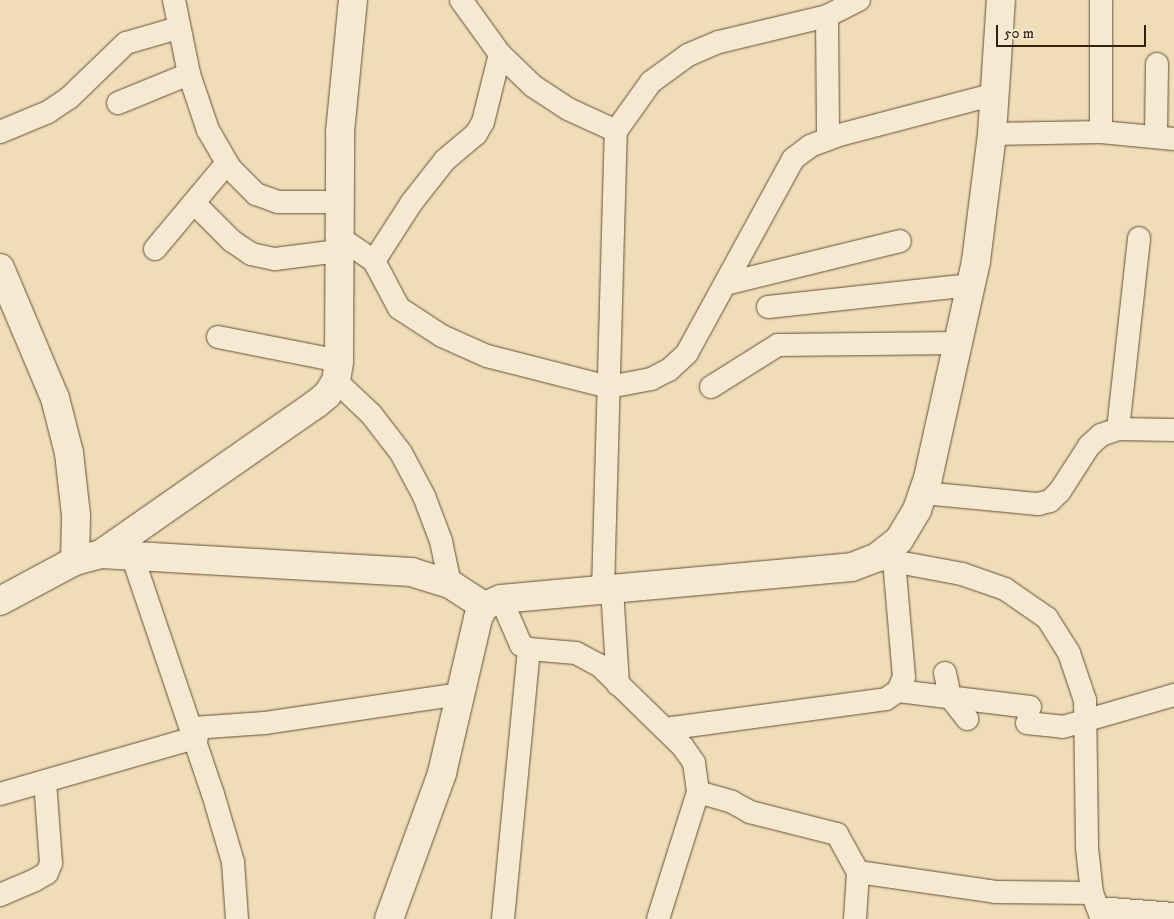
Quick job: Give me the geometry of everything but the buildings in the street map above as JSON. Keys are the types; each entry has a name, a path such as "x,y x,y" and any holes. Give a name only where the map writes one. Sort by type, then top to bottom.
{"street":[{"path":"174,0 178,28 189,74 208,130 227,163 256,194 278,202 338,202"},
{"path":"101,554 327,395 337,371 340,132 353,0"},
{"path":"618,685 608,589 609,387 616,131 651,82 688,55 720,42 827,16 859,0"},
{"path":"665,729 886,698 898,691 904,677 885,560 900,540 924,493 971,285 992,134 1001,0"},
{"path":"1101,0 1101,132"},
{"path":"469,5 500,54 533,86 568,109 616,131"},
{"path":"827,16 828,140"},
{"path":"0,132 48,112 70,98 126,43 178,28"},
{"path":"374,261 445,160 476,134 483,122 500,54"},
{"path":"992,134 1101,132 1165,138 1156,64"},
{"path":"118,103 189,74"},
{"path":"194,203 232,241 251,254 276,259 338,244 374,261 399,308 442,336 487,356 609,387 651,379 669,370 687,353 793,159 828,140 995,94"},
{"path":"155,249 227,163"},
{"path":"1118,429 1139,238"},
{"path":"725,284 900,241"},
{"path":"0,268 55,398 67,444 76,515 75,561"},
{"path":"768,307 971,285"},
{"path":"218,337 337,371 401,453 424,496 441,541 450,584"},
{"path":"711,388 778,345 958,343"},
{"path":"924,493 1038,504 1050,500 1089,446 1100,435 1118,429 1174,430"},
{"path":"0,601 75,561 101,554 411,572 450,584 493,602 608,589 852,568 885,560 962,574 1005,589 1047,618 1069,653 1086,709 1087,848 1097,907"},
{"path":"132,555 195,733 233,862 237,919"},
{"path":"493,602 521,645 529,649 576,653 589,658 665,729 694,763 698,792 658,919"},
{"path":"389,919 442,773 478,618 493,602"},
{"path":"503,919 529,649"},
{"path":"945,673 950,697 967,719"},
{"path":"898,691 950,697 1029,715 1063,727 1086,709 1174,696"},
{"path":"0,794 195,733 460,694"},
{"path":"0,895 35,880 46,873 51,863 45,781"},
{"path":"698,792 732,802 750,812 836,834 858,872 855,919"},
{"path":"858,872 1097,907 1174,914"}]}
